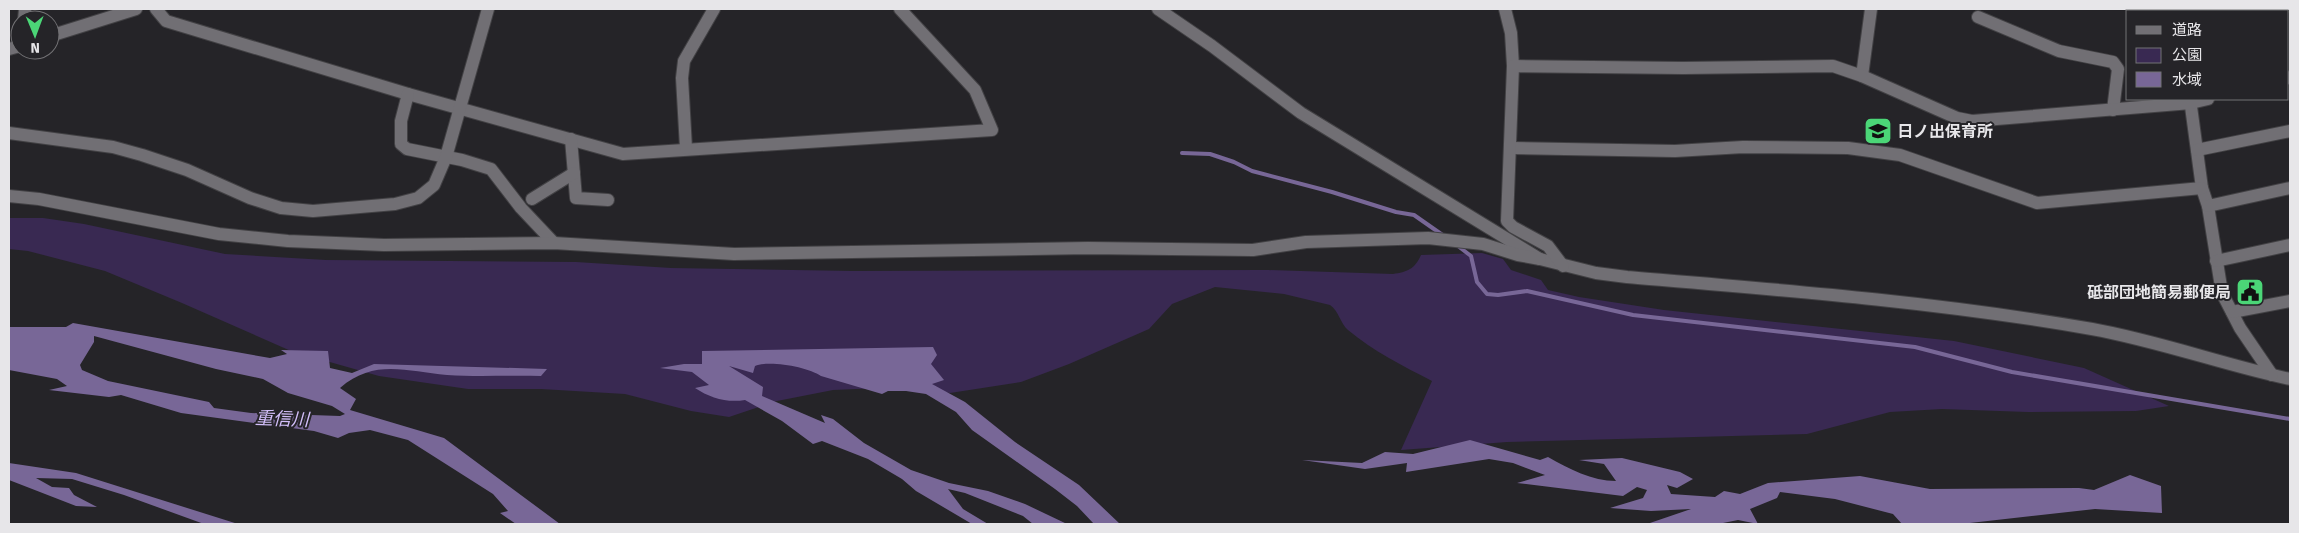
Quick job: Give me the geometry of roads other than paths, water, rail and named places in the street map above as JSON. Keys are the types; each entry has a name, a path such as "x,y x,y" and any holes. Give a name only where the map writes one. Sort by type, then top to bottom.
{"street":[{"path":"60,33 136,9"},
{"path":"156,9 166,21 408,94 461,107 624,154 686,148 992,130 975,90 900,9"},
{"path":"9,133 113,147 187,170 250,198 282,208 313,211 395,204 418,198 434,185 446,157 488,9"},
{"path":"686,148 682,78 684,61 714,9"},
{"path":"1158,9 1212,46 1301,113 1540,259"},
{"path":"1506,9 1511,34 1513,66 1512,148 1507,221 1548,246 1563,266"},
{"path":"1862,76 1872,9"},
{"path":"1978,17 2059,51 2113,62 2118,70 2113,110"},
{"path":"1513,66 1684,68 1833,66 1862,76 1957,118 1972,121 2113,110 2191,101 2202,188 2208,206 2222,293 2240,328 2272,375"},
{"path":"408,94 401,121 401,144 407,149 462,160 491,169 521,208 554,243"},
{"path":"2197,150 2290,131"},
{"path":"571,139 576,198 608,200"},
{"path":"1512,148 1675,151 1743,147 1848,148 1900,155 2037,203 2202,188"},
{"path":"532,199 574,173"},
{"path":"2208,206 2290,188"},
{"path":"9,196 39,199 219,234 288,241 384,245 554,243 734,254 1088,248 1253,250 1306,242 1428,238 1484,244 1563,266 1627,277 1888,301 2001,314 2095,330 2290,379"},
{"path":"2216,261 2290,245"},
{"path":"2232,312 2290,301"}],"water":[{"name":"重信川","path":"73,323 270,358 287,354 281,350 328,351 330,368 352,373 374,364 547,369 541,376 459,376 392,369 379,370 353,379 340,388 356,399 350,410 444,438 560,524 516,524 500,513 508,511 493,494 408,440 370,430 349,433 338,438 314,431 181,413 121,395 109,397 49,390 67,386 57,379 9,370 9,327 66,327","holes":["94,336 216,369 263,379 288,393 332,406 345,414 340,416 251,413 214,408 209,402 108,381 82,370 80,365 94,342"]},
{"path":"933,347 937,355 931,364 944,380 932,384 965,402 1015,442 1079,485 1120,524 1094,524 1077,506 1055,489 972,430 956,412 926,394 888,391 882,394 788,365 761,364 755,366 753,373 729,366 763,387 762,396 825,423 821,415 833,419 864,443 911,470 949,483 988,491 1025,504 1067,524 1033,524 1023,516 965,493 948,489 963,509 988,524 972,524 916,491 902,479 868,459 822,441 813,444 782,421 745,400 725,400 707,395 695,388 709,385 692,372 660,368 684,364 702,364 702,351"},
{"path":"1470,440 1540,460 1548,457 1581,474 1598,479 1616,481 1604,464 1579,460 1622,458 1680,472 1693,479 1677,488 1667,485 1671,494 1715,497 1724,491 1740,494 1768,483 1860,476 1930,489 2079,488 2094,490 2130,475 2161,486 2162,513 2095,509 1961,524 1902,524 1893,514 1835,499 1780,492 1777,498 1750,509 1758,524 1738,520 1718,524 1647,524 1691,509 1651,511 1610,508 1643,498 1647,490 1637,487 1623,496 1517,483 1545,475 1513,463 1489,459 1406,472 1407,463 1365,469 1302,460 1362,463 1385,452 1413,454"},
{"path":"9,463 76,473 238,524 204,524 124,495 72,479 36,478 52,487 69,488 74,495 97,507 76,506 9,480"}],"waterway":[{"path":"1182,153 1210,154 1234,162 1252,171 1332,192 1396,212 1414,215 1444,236"},
{"path":"1458,246 1471,256 1477,282 1487,294 1498,295 1527,291 1633,315 1915,347 2012,372 2290,419"}],"place":[{"name":"日ノ出保育所","path":"1878,131"},
{"name":"砥部団地簡易郵便局","path":"2250,292"}]}
